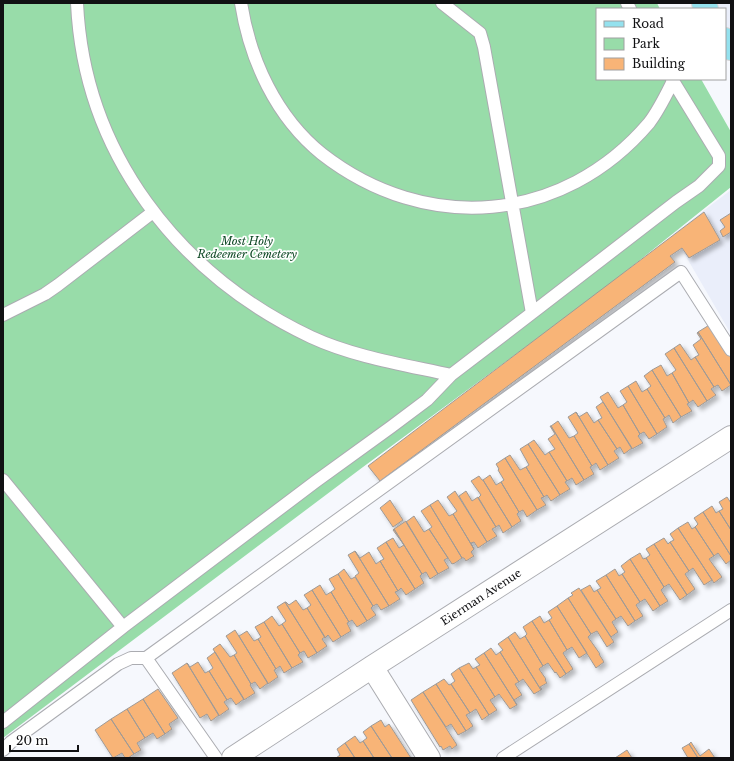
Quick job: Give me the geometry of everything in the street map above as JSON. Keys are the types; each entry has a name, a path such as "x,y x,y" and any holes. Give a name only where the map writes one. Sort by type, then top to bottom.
{"street":[{"name":"Eierman Avenue","path":"233,758 731,437"},
{"path":"372,667 429,758"}],"lane":[{"path":"77,3 83,62 97,112 122,165 139,192 153,212 186,250 216,278 248,301 312,338 391,362 452,375"},
{"path":"241,3 247,34 262,76 289,119 321,153 371,185 410,200 436,205 466,208 512,204 546,195 584,178 601,167 626,147 650,122 663,103 673,80"},
{"path":"442,3 480,33 484,47 532,313"},
{"path":"3,722 123,627 315,482 398,423 427,400 452,375 676,202 699,186 718,166 719,156 673,80"},
{"path":"3,315 30,302 58,285 153,212"},
{"path":"3,750 11,742 118,664 131,658 146,658 681,272 731,350"},
{"path":"3,480 123,627"},
{"path":"503,758 731,610"},
{"path":"146,658 216,758"}],"shaded area":[{"path":"703,3 731,3 731,49 726,41 726,8 706,8"},
{"path":"731,190 731,334 673,234"}],"green space":[{"name":"Most Holy Redeemer Cemetery","path":"3,3 657,3 660,8 596,8 596,80 702,80 731,132 731,187 600,292 363,467 3,738"}],"building":[{"path":"704,212 720,240 689,258 682,248 670,256 675,262 380,481 368,466"},
{"path":"731,213 731,232 723,237 720,231 725,227 720,220"},
{"path":"711,324 731,357 731,385 698,332"},
{"path":"698,332 731,385 722,391 718,385 714,387 695,357 699,355 693,345 701,339 697,333"},
{"path":"680,344 691,360 695,357 714,387 711,389 716,395 707,401 674,348"},
{"path":"674,348 707,401 698,407 693,400 689,403 672,373 676,370 665,354"},
{"path":"661,365 667,376 672,373 689,403 687,404 692,411 681,417 652,370"},
{"path":"652,370 681,417 673,423 669,415 665,418 647,389 651,386 644,376"},
{"path":"636,381 642,392 647,389 665,418 663,419 667,427 657,434 628,386"},
{"path":"628,386 657,434 649,439 644,432 640,434 623,405 627,402 620,391"},
{"path":"608,392 618,408 623,405 640,434 638,436 643,443 632,449 600,397"},
{"path":"603,402 632,448 624,454 620,447 617,449 598,420 602,418 596,407"},
{"path":"576,412 608,465 600,470 596,463 592,466 574,436 578,433 568,417"},
{"path":"587,412 594,423 598,420 617,449 614,451 619,458 608,465 579,417"},
{"path":"558,421 569,438 574,436 592,466 590,467 594,474 584,480 551,426"},
{"path":"550,426 584,480 576,485 572,478 567,481 549,452 555,449 548,439 555,434"},
{"path":"534,440 545,455 549,452 567,481 565,482 570,489 560,495 528,444"},
{"path":"528,444 560,495 551,501 547,495 544,497 526,467 529,465 520,449"},
{"path":"510,455 520,470 526,467 544,497 541,498 546,505 537,510 505,458"},
{"path":"505,458 537,510 527,517 523,510 519,512 501,482 504,480 496,464"},
{"path":"490,475 496,485 501,482 519,512 517,514 521,521 512,527 483,480"},
{"path":"479,476 512,527 503,533 499,525 496,527 478,498 481,495 471,481"},
{"path":"455,491 487,542 478,548 474,542 471,543 474,549 453,514 457,511 447,497"},
{"path":"466,491 472,501 478,497 496,527 492,529 497,536 487,542 459,496"},
{"path":"727,497 731,503 731,530 719,511 723,509 719,502"},
{"path":"390,500 403,520 393,527 380,508"},
{"path":"438,500 449,516 453,514 474,549 471,552 474,556 466,561 462,558 430,505"},
{"path":"430,505 462,558 455,563 452,564 429,529 432,527 421,511"},
{"path":"712,506 716,513 719,511 731,530 731,556 703,512"},
{"path":"703,512 731,556 731,560 726,564 718,553 714,556 695,527 698,524 694,518"},
{"path":"414,516 424,532 429,529 448,558 444,560 449,568 438,574 406,522"},
{"path":"406,521 438,574 430,579 426,572 422,574 394,529"},
{"path":"688,522 692,529 695,527 714,556 709,559 722,577 714,583 678,528"},
{"path":"678,528 712,580 704,585 693,568 689,571 670,542 674,540 670,534"},
{"path":"394,529 404,545 393,530"},
{"path":"393,538 399,548 404,545 422,574 420,576 424,583 415,589 386,542"},
{"path":"664,538 668,544 670,542 689,571 685,574 695,589 687,595 654,544"},
{"path":"386,542 415,589 406,595 401,588 398,591 380,561 384,559 377,548"},
{"path":"654,544 687,595 680,600 669,584 664,587 646,558 650,555 646,549"},
{"path":"355,551 360,558 369,552 376,564 380,561 398,591 395,592 400,599 389,606"},
{"path":"355,551 389,606 381,610 377,604 373,606 355,576 359,573 348,555"},
{"path":"640,553 643,559 646,558 664,587 661,590 668,601 660,606 630,559"},
{"path":"630,559 660,606 653,611 645,599 640,602 622,574 625,572 621,566"},
{"path":"344,569 351,579 355,577 373,606 371,608 376,615 367,621 338,574"},
{"path":"615,569 619,576 622,574 640,602 636,605 643,616 635,621 606,575"},
{"path":"338,574 367,621 357,627 352,620 349,622 331,592 335,589 329,579"},
{"path":"606,575 635,621 628,626 621,616 616,619 597,590 601,588 596,581"},
{"path":"320,585 326,595 331,592 349,622 347,623 351,631 341,637 312,590"},
{"path":"590,585 594,592 597,590 616,619 612,622 618,632 611,637 581,590"},
{"path":"579,588 614,642 607,647 597,631 591,634 568,598 573,595 571,593"},
{"path":"312,590 341,637 333,642 328,635 325,638 307,608 311,605 304,595"},
{"path":"568,598 591,634 588,637 604,662 596,668 557,606"},
{"path":"296,600 303,610 307,608 325,637 322,639 327,646 317,653 285,602 289,605"},
{"path":"285,602 317,653 308,658 304,651 300,653 282,624 286,621 277,607"},
{"path":"557,606 587,653 579,658 572,647 567,650 549,620 552,618 548,612"},
{"path":"272,616 279,626 282,624 300,653 298,655 303,662 292,668 264,622"},
{"path":"540,616 544,623 549,620 567,650 563,653 573,669 566,674 532,621"},
{"path":"532,621 566,674 560,678 548,663 543,666 525,636 527,634 523,627"},
{"path":"264,622 292,668 284,673 280,666 276,669 258,639 261,637 255,627"},
{"path":"235,630 268,683 260,689 255,682 251,684 234,655 237,653 226,636"},
{"path":"247,631 254,641 258,639 276,669 274,670 278,677 268,684 239,636"},
{"path":"515,632 520,639 525,636 543,666 539,669 547,683 540,687 542,689 541,690 508,637"},
{"path":"508,637 541,690 534,694 523,679 519,682 500,652 503,650 498,644"},
{"path":"220,644 230,657 234,655 255,693 244,700 213,649"},
{"path":"491,648 496,655 500,652 519,682 515,684 522,695 514,700 517,705 484,653"},
{"path":"215,652 244,699 236,705 231,698 227,700 209,671 213,668 207,658"},
{"path":"484,653 517,705 510,709 499,694 495,697 476,667 480,665 475,659"},
{"path":"198,662 205,673 209,671 227,700 224,702 229,709 219,716 187,663 190,667"},
{"path":"187,663 219,715 211,721 207,714 200,718 172,673"},
{"path":"469,663 473,669 476,667 495,697 490,700 497,710 489,715 459,668"},
{"path":"459,668 489,715 482,720 476,709 470,713 451,684 455,681 451,674"},
{"path":"444,679 449,685 451,684 470,713 466,715 473,726 466,731 436,684"},
{"path":"436,684 466,731 458,735 451,724 446,727 423,692"},
{"path":"158,689 178,718 169,724 172,729 165,734 143,699"},
{"path":"423,692 457,745 452,749 450,746 443,750 441,746 440,747 411,700"},
{"path":"143,699 165,734 157,739 153,733 145,738 127,709"},
{"path":"127,709 145,738 137,743 141,750 134,754 111,719"},
{"path":"111,719 134,754 128,758 125,758 122,753 113,758 95,730"},
{"path":"381,720 385,727 389,724 411,758 392,758 371,726"},
{"path":"371,726 392,758 374,758 363,741 367,738 363,732"},
{"path":"355,736 360,743 363,741 374,758 355,758 345,743"},
{"path":"691,742 700,756 709,749 715,758 698,758 689,744"},
{"path":"345,743 355,758 336,758 340,755 337,749"},
{"path":"689,744 698,758 688,758 682,748"},
{"path":"627,750 632,758 615,758"}]}
